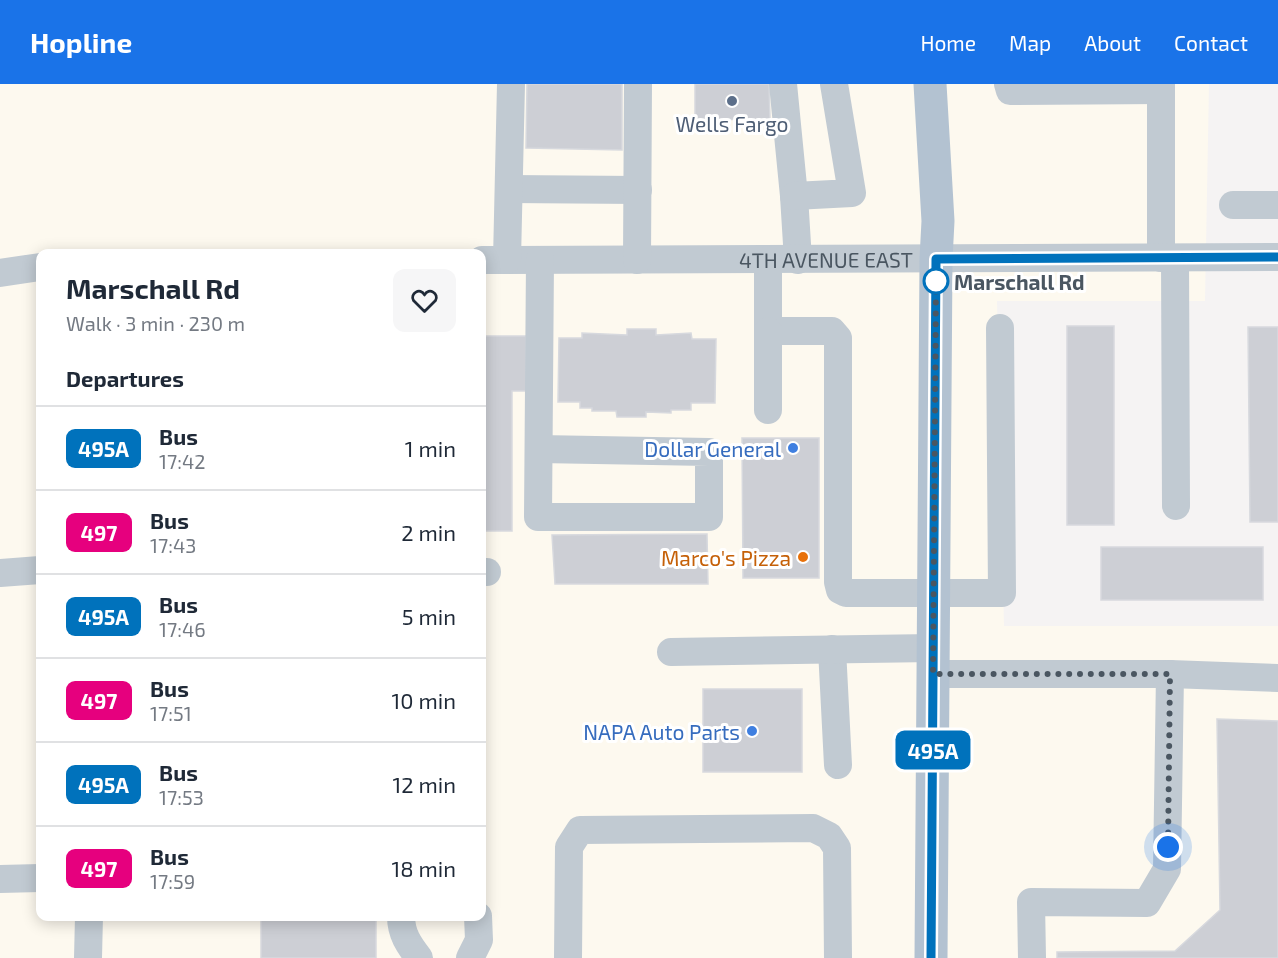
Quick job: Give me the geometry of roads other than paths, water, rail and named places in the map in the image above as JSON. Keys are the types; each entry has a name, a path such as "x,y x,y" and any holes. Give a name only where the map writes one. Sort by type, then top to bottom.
{"main road":[{"path":"930,84 938,221 931,958"}],"street":[{"path":"494,260 509,189 511,84"},
{"path":"637,260 638,84"},
{"path":"783,84 798,260"},
{"path":"794,196 852,193 834,84"},
{"path":"1008,84 1010,91 1161,87 1176,506"},
{"path":"509,189 638,190"},
{"path":"1233,205 1278,205"},
{"name":"4TH AVENUE EAST","path":"494,260 1278,257"},
{"path":"539,449 709,452 709,517 538,517 540,260"},
{"path":"768,260 768,410"},
{"path":"0,273 36,268"},
{"path":"768,331 832,331 838,338 838,582 840,590 846,593 1002,593 1000,328"},
{"path":"0,573 36,570"},
{"path":"832,649 838,765"},
{"path":"671,652 832,649 933,661 1278,678"},
{"path":"1032,958 1031,902 1147,903 1167,869 1170,674"},
{"path":"568,958 569,846 580,830 813,828 829,836 837,848 838,958"},
{"path":"0,879 36,878"},
{"path":"88,958 89,921"},
{"path":"401,921 407,942 419,958"},
{"path":"470,958 479,940 478,921"}],"place":[{"name":"Wells Fargo","path":"732,101"},
{"name":"Marschall Rd","path":"936,281"},
{"name":"Dollar General","path":"793,448"},
{"name":"Marco's Pizza","path":"803,557"},
{"name":"NAPA Auto Parts","path":"752,731"}]}
